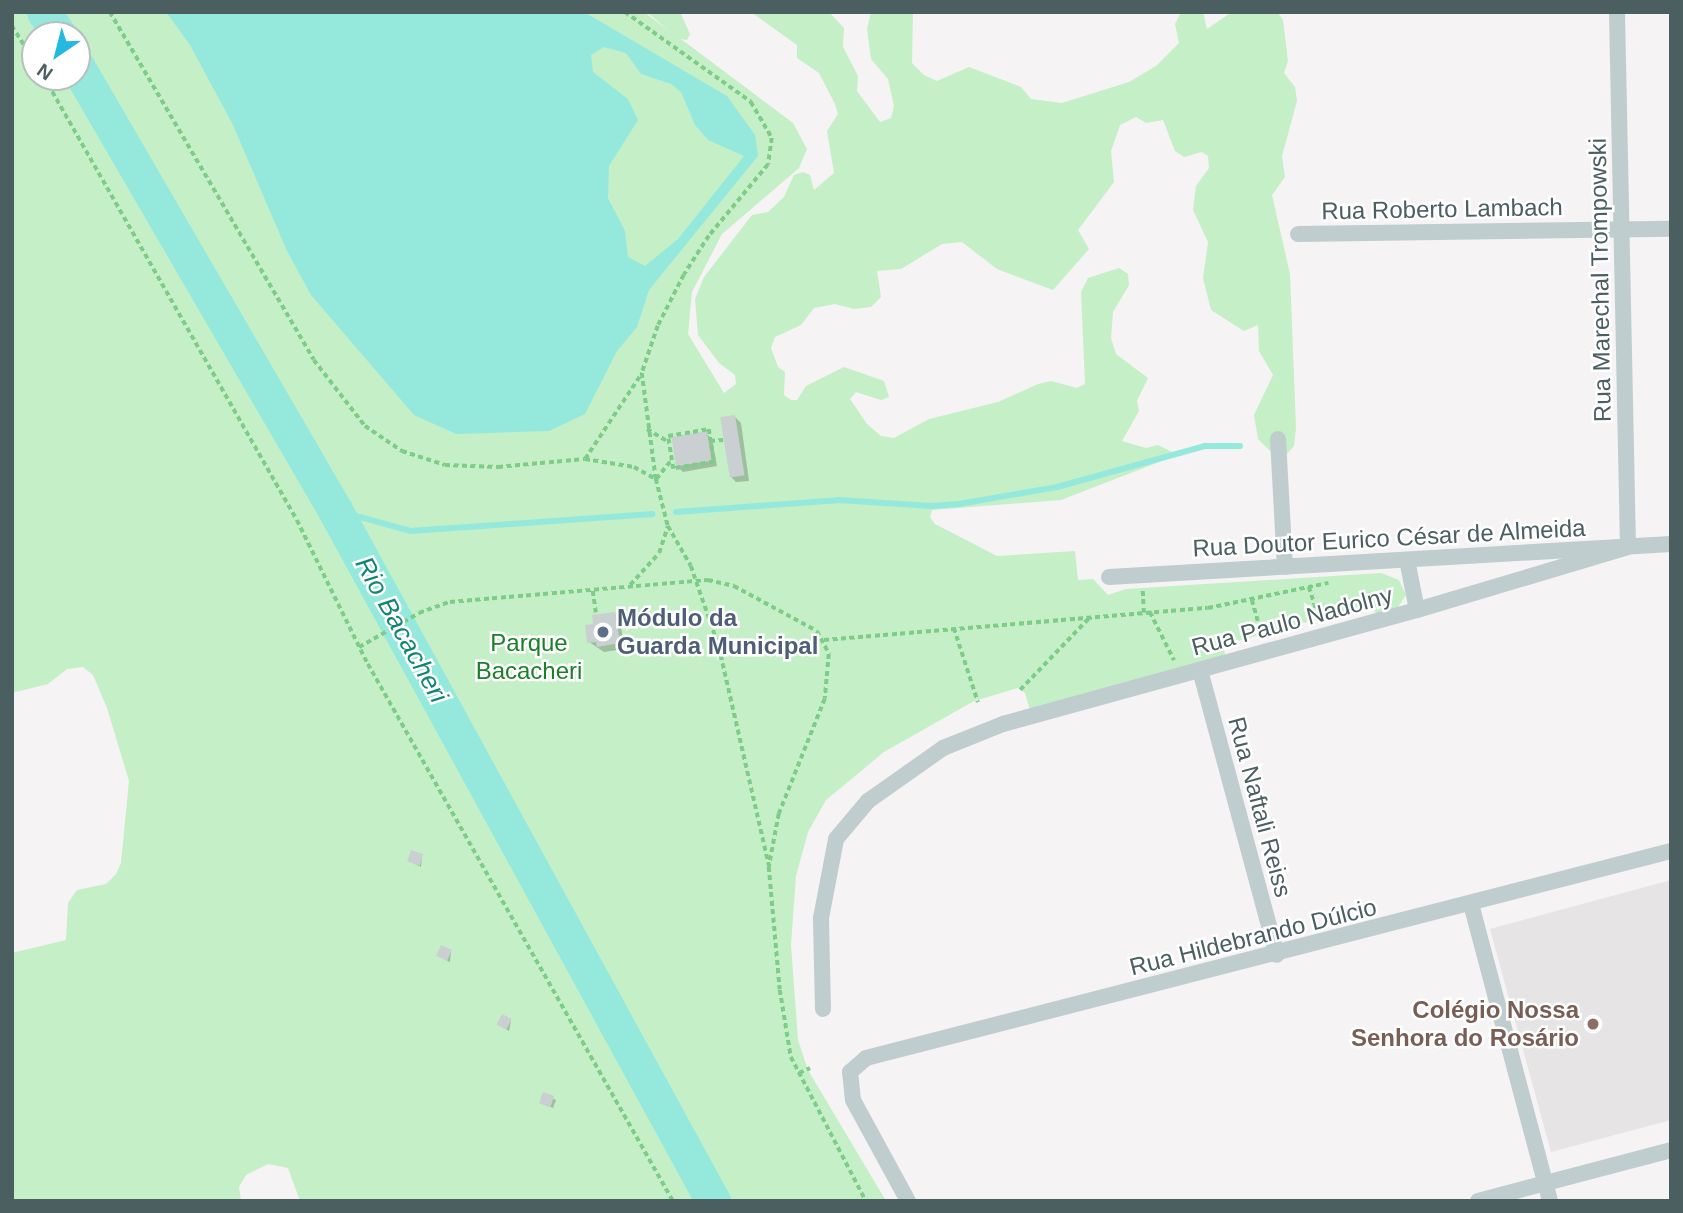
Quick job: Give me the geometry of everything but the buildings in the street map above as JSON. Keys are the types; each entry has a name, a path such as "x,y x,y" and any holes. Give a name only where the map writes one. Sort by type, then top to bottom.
{"street":[{"name":"Rua Marechal Trompowski","path":"1617,12 1628,547"},
{"name":"Rua Roberto Lambach","path":"1298,234 1671,229"},
{"path":"1278,439 1285,567"},
{"name":"Rua Doutor Eurico César de Almeida","path":"1109,577 1671,544"},
{"name":"Rua Paulo Nadolny","path":"823,1009 823,898 836,839 850,817 884,789 967,736 1417,610 1628,547"},
{"path":"1406,560 1417,610"},
{"name":"Rua Naftali Reiss","path":"1200,670 1277,955"},
{"name":"Rua Hildebrando Dúlcio","path":"908,1201 853,1100 850,1072 866,1058 1277,955 1671,851"},
{"path":"1471,904 1550,1201"},
{"path":"1478,1201 1671,1150"}],"path":[{"path":"110,12 314,360 365,426 402,451 445,465 498,467 585,458 634,467 656,479"},
{"path":"585,458 642,373 657,326 696,253 760,178 773,147 767,125 751,102 625,12"},
{"path":"52,91 297,520 359,647 673,1201"},
{"path":"642,373 656,479 667,526 681,545 695,581 732,694 769,867 784,1027 799,1074 866,1201"},
{"path":"648,429 669,442"},
{"path":"709,429 714,462 673,469 669,442 668,436 709,429"},
{"path":"710,441 723,440"},
{"path":"656,479 671,461"},
{"path":"628,586 659,552 667,526"},
{"path":"359,647 419,613 471,599 695,581 734,586 808,625 824,639 829,666 825,699 779,814 769,867"},
{"path":"824,639 1147,613 1252,600 1334,582"},
{"path":"1309,587 1319,617"},
{"path":"593,590 596,613"},
{"path":"1143,590 1147,613 1178,668"},
{"path":"1252,600 1261,631"},
{"path":"1020,690 1090,617"},
{"path":"954,628 978,702"},
{"path":"799,1074 810,1068"}],"shaded area":[{"path":"166,12 584,12 727,96 755,135 758,156 649,290 637,327 617,351 585,414 549,431 456,434 414,415 311,295 287,251 232,123 190,45","holes":["604,47 626,53 641,74 671,84 681,92 695,125 708,140 744,156 678,239 645,266 628,257 625,231 608,198 609,166 638,120 628,99 593,72 591,55"]},
{"name":"Colégio Nossa Senhora do Rosário","path":"1671,880 1671,1120 1551,1152 1490,929"}],"green space":[{"name":"Parque Bacacheri","path":"12,12 644,12 668,30 647,12 680,12 690,34 687,40 681,39 793,123 807,149 799,168 722,234 692,292 688,334 724,393 736,384 735,375 719,363 698,335 695,299 704,277 752,215 768,212 784,197 794,175 803,172 810,175 814,190 834,173 827,131 838,114 835,104 819,73 797,58 797,45 751,12 829,12 844,28 843,47 858,76 857,91 880,122 891,118 894,106 888,79 871,59 867,29 871,12 913,12 912,63 924,75 937,81 969,67 1021,87 1031,99 1062,103 1129,82 1156,66 1179,43 1175,24 1181,12 1203,12 1207,29 1232,12 1277,12 1283,20 1288,61 1284,73 1295,87 1297,101 1282,156 1285,177 1272,195 1290,274 1296,428 1294,446 1285,456 1274,455 1258,439 1254,415 1273,375 1259,351 1258,325 1244,331 1211,310 1203,278 1208,242 1193,210 1196,186 1209,168 1208,156 1202,152 1184,157 1175,151 1163,120 1146,123 1136,117 1120,125 1111,151 1114,182 1078,230 1089,249 1053,290 997,269 962,242 942,244 901,269 877,271 881,297 871,307 854,309 835,304 814,308 801,325 775,337 771,348 778,367 785,372 784,395 791,400 797,400 806,386 844,367 884,381 889,397 881,400 856,392 850,399 867,424 881,436 894,438 929,419 998,402 1038,384 1051,381 1077,388 1085,384 1081,292 1088,278 1119,268 1128,274 1129,285 1113,312 1111,338 1116,354 1148,378 1137,401 1139,411 1122,441 1146,448 1158,445 1172,452 1172,457 1061,500 932,510 930,517 935,524 997,556 1075,551 1078,580 1093,579 1108,595 1126,589 1381,573 1399,580 1406,595 1396,610 1377,617 1372,604 1223,645 1226,659 1030,710 1025,693 1018,688 974,701 884,752 826,800 808,832 796,876 791,945 798,1040 808,1070 886,1201 300,1201 288,1168 268,1164 246,1175 239,1187 241,1201 12,1201 12,953 66,940 68,903 77,890 106,884 116,874 121,863 129,781 107,708 93,675 83,667 67,669 48,684 12,693"}],"waterway":[{"name":"Rio Bacacheri","path":"44,12 50,21"},
{"name":"Rio Bacacheri","path":"91,90 335,510 713,1201"},
{"path":"676,512 838,500 932,506 959,504 1057,487 1205,446 1240,446"},
{"path":"335,510 410,531 652,514"}],"place":[{"name":"Módulo da Guarda Municipal","path":"603,632"},
{"name":"Colégio Nossa Senhora do Rosário","path":"1593,1024"}]}
